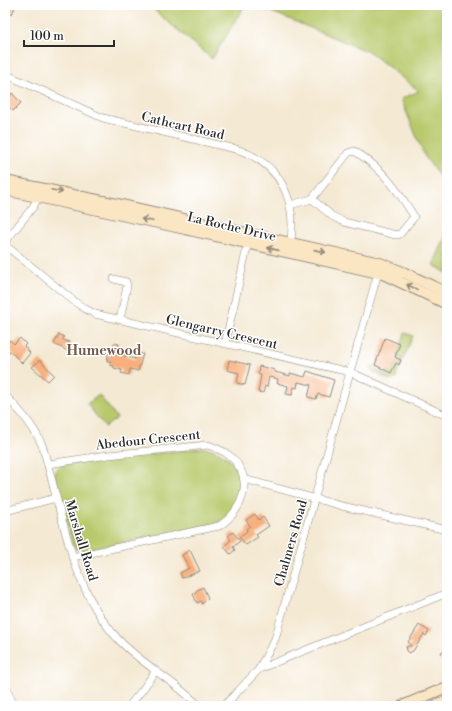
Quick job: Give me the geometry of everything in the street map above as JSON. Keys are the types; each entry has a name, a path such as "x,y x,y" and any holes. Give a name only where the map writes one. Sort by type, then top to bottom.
{"street":[{"name":"Cathcart Road","path":"5,74 102,118 229,147 260,159 279,178 284,187 290,205 292,223 290,248"},
{"path":"290,205 312,199 348,153 354,151 361,155 385,176 399,193 414,217 400,234 396,236 344,222 332,216 312,199"},
{"name":"La Roche Drive","path":"5,181 40,192 405,273 447,292"},
{"name":"La Roche Drive","path":"5,190 40,192"},
{"path":"5,242 33,207 40,192"},
{"path":"225,344 249,239"},
{"name":"Glengarry Crescent","path":"5,245 84,308 95,314 350,372 447,416"},
{"name":"La Roche Drive","path":"379,268 398,281 447,304"},
{"name":"Chalmers Road","path":"224,706 259,669 275,640 379,268"},
{"path":"114,279 126,282 127,286 120,320"},
{"name":"Marshall Road","path":"5,395 31,424 42,445 72,558 80,580 89,598 105,623 133,654 199,706"},
{"name":"Abedour Crescent","path":"48,464 108,455 208,445 221,449 231,457 241,471 244,479"},
{"path":"72,558 219,526 232,517 238,508 243,494 244,479 447,530"},
{"path":"5,511 56,498"},
{"path":"259,669 447,593"},
{"path":"129,706 155,672"},
{"path":"5,684 14,706"},
{"path":"402,706 447,687"},
{"path":"434,706 447,701"}],"green space":[{"path":"148,5 245,5 212,59"},
{"path":"255,5 447,5 447,186 425,157 401,99 419,91 371,53"},
{"path":"447,233 447,273 433,265"},
{"path":"405,333 413,336 396,376 397,378 390,380 372,371 372,365 379,367 377,371 385,374 387,371 391,373 396,363 399,365 401,358 397,356"},
{"path":"99,395 117,418 105,427 87,404"},
{"path":"201,448 216,451 227,457 235,467 239,479 239,492 235,505 227,516 215,524 82,551 73,546 55,477 56,471 59,467 62,465"}],"building":[{"path":"5,5 16,5 12,14 5,11"},
{"path":"12,93 21,103 13,111 5,103"},
{"path":"59,334 64,337 62,339 72,344 68,351 54,344"},
{"path":"20,338 26,344 24,346 30,353 22,363 10,351 5,356 5,345 10,340 14,344"},
{"path":"385,338 400,344 395,357 401,360 399,365 396,363 391,373 375,365"},
{"path":"114,343 119,344 117,351 125,353 124,356 135,359 136,352 143,354 138,371 130,369 129,375 121,373 122,370 114,368 114,366 110,365 111,361 107,361 109,350 112,351"},
{"path":"40,360 54,375 48,381 32,367"},
{"path":"229,360 250,365 245,385 237,383 239,373 227,370"},
{"path":"259,366 290,376 290,373 305,377 307,371 334,380 329,397 318,394 316,399 308,397 311,385 298,382 297,388 294,387 292,395 286,394 288,386 277,383 278,379 269,377 267,387 265,386 263,393 258,392 261,375 258,374"},
{"path":"255,514 259,520 263,517 269,526 256,535 258,537 246,545 239,537 247,531 246,529 250,526 246,520"},
{"path":"233,532 240,541 233,547 235,550 230,554 224,546 231,540 228,536"},
{"path":"190,550 200,571 182,578 180,573 189,568 182,555"},
{"path":"203,587 208,598 202,604 201,601 197,603 193,594"},
{"path":"419,625 429,631 426,636 424,634 413,651 408,653 406,647 412,645 408,642"},
{"path":"447,649 447,666 441,652"}],"district":[{"name":"Humewood","path":"104,350"}]}
